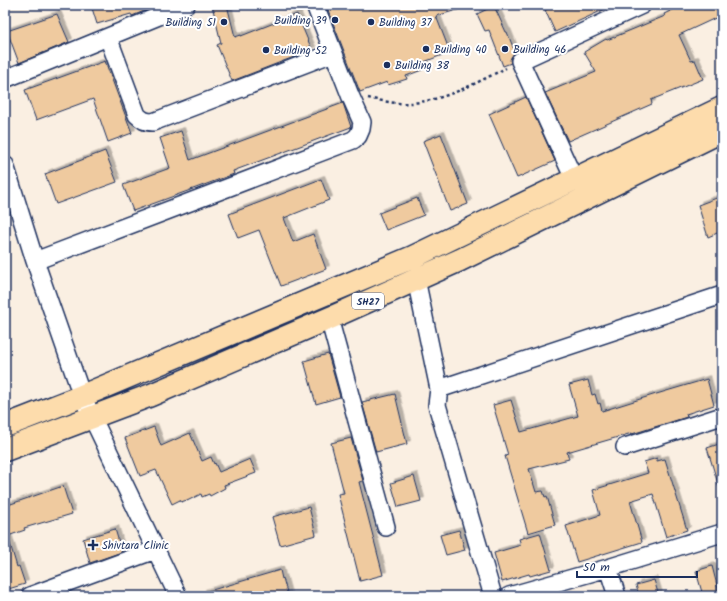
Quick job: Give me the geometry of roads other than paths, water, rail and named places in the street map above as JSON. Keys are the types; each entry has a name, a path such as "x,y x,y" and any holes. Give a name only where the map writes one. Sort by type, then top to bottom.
{"main road":[{"name":"SH27","path":"5,426 82,396 413,257 722,108"},
{"name":"SH27","path":"5,450 151,395 416,280 460,260 722,131"},
{"path":"511,209 522,229"}],"street":[{"path":"5,79 186,5"},
{"path":"35,261 353,140 358,136 362,122 315,5"},
{"path":"574,179 520,61 642,5"},
{"path":"108,37 137,115 147,122 153,122 333,53"},
{"path":"5,165 35,261 82,396 178,596"},
{"path":"416,280 439,389 437,406 493,596"},
{"path":"439,389 722,295"},
{"path":"329,318 386,527"},
{"path":"625,447 722,416"},
{"path":"509,596 537,592 608,568 722,533"},
{"path":"30,596 155,550"},
{"path":"608,568 617,596"}],"place":[{"name":"Building 39","path":"335,20"},
{"name":"Building 51","path":"224,22"},
{"name":"Building 37","path":"371,22"},
{"name":"Building 40","path":"426,49"},
{"name":"Building 46","path":"505,49"},
{"name":"Building 52","path":"266,50"},
{"name":"Building 38","path":"387,65"},
{"name":"Shivtara Clinic","path":"93,545"}]}
